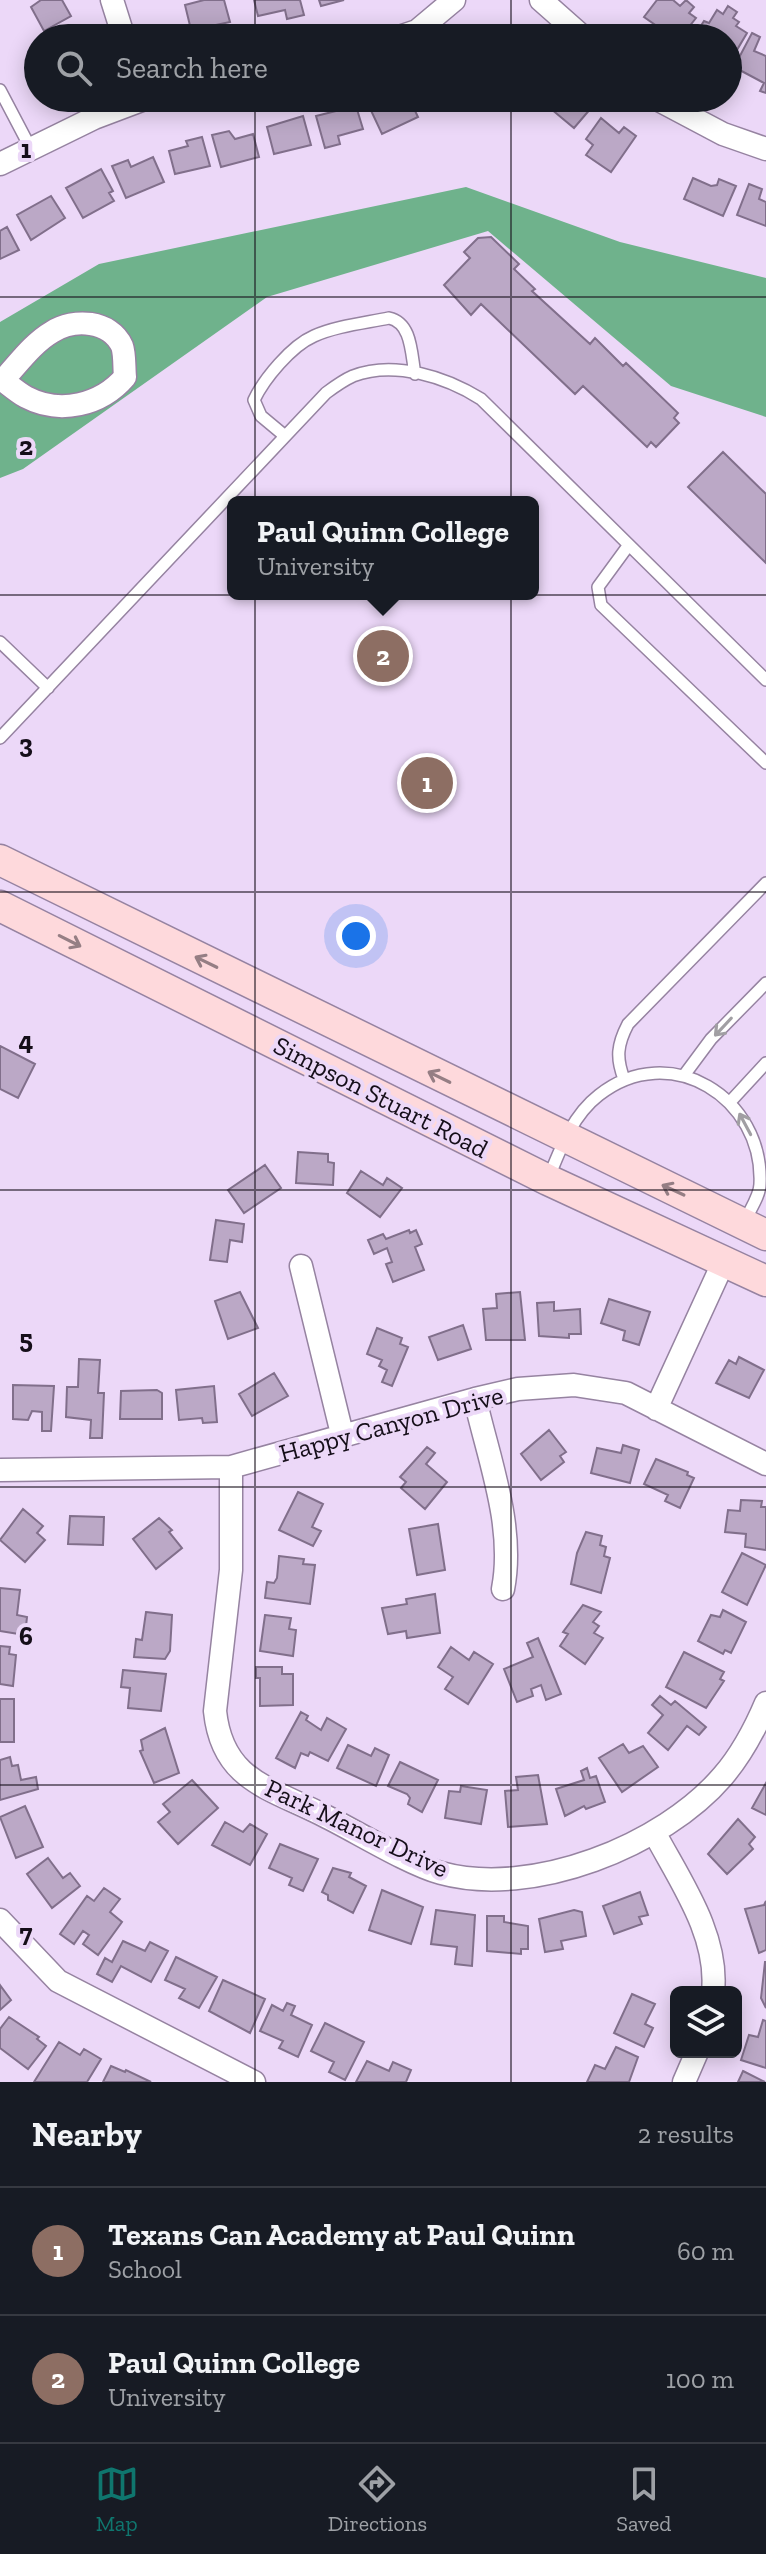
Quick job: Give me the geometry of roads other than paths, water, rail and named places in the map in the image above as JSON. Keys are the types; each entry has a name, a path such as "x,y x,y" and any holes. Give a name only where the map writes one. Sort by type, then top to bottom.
{"main road":[{"name":"Simpson Stuart Road","path":"0,860 755,1229"},
{"name":"Simpson Stuart Road","path":"0,906 548,1180 766,1281"},
{"path":"724,1261 755,1229"}],"street":[{"path":"112,0 120,24"},
{"path":"425,24 454,0"},
{"path":"541,0 568,24"},
{"path":"0,164 113,112"},
{"path":"681,112 723,134 766,149"},
{"path":"92,323 111,331 122,347 125,377 115,389 90,403 63,406 27,398 2,379 52,331 71,324 92,323"},
{"path":"656,1409 724,1261"},
{"path":"301,1266 343,1438"},
{"name":"Happy Canyon Drive","path":"0,1470 231,1467 475,1399 518,1389 574,1385 626,1393 766,1464"},
{"path":"475,1399 505,1532 508,1556 503,1589"},
{"name":"Park Manor Drive","path":"231,1467 231,1570 215,1711 217,1733 226,1757 243,1772 440,1873 491,1879 560,1869 619,1851 654,1832 698,1800 723,1776 755,1730 766,1703"},
{"path":"654,1832 706,1934 713,1958 713,1986"},
{"path":"0,1920 58,1981 254,2082"},
{"path":"684,2082 694,2058"}],"lane":[{"path":"0,90 31,149"},
{"path":"285,436 261,416 254,400 259,389 295,350 315,335 389,318 399,320 406,328 415,374"},
{"path":"229,496 326,393 353,376 391,369 462,387 481,399 766,680"},
{"path":"0,738 227,498"},
{"path":"628,546 598,587 601,605 766,763"},
{"path":"0,642 48,688"},
{"path":"624,1079 616,1059 628,1024 766,883"},
{"path":"685,1074 711,1039 766,983"},
{"path":"730,1102 766,1063"},
{"path":"548,1180 565,1138 598,1096 624,1079 659,1072 685,1074 730,1102 746,1120 759,1164 761,1187 755,1229"}],"place":[{"name":"Paul Quinn College","path":"383,656"},
{"name":"Texans Can Academy at Paul Quinn","path":"427,783"}]}
